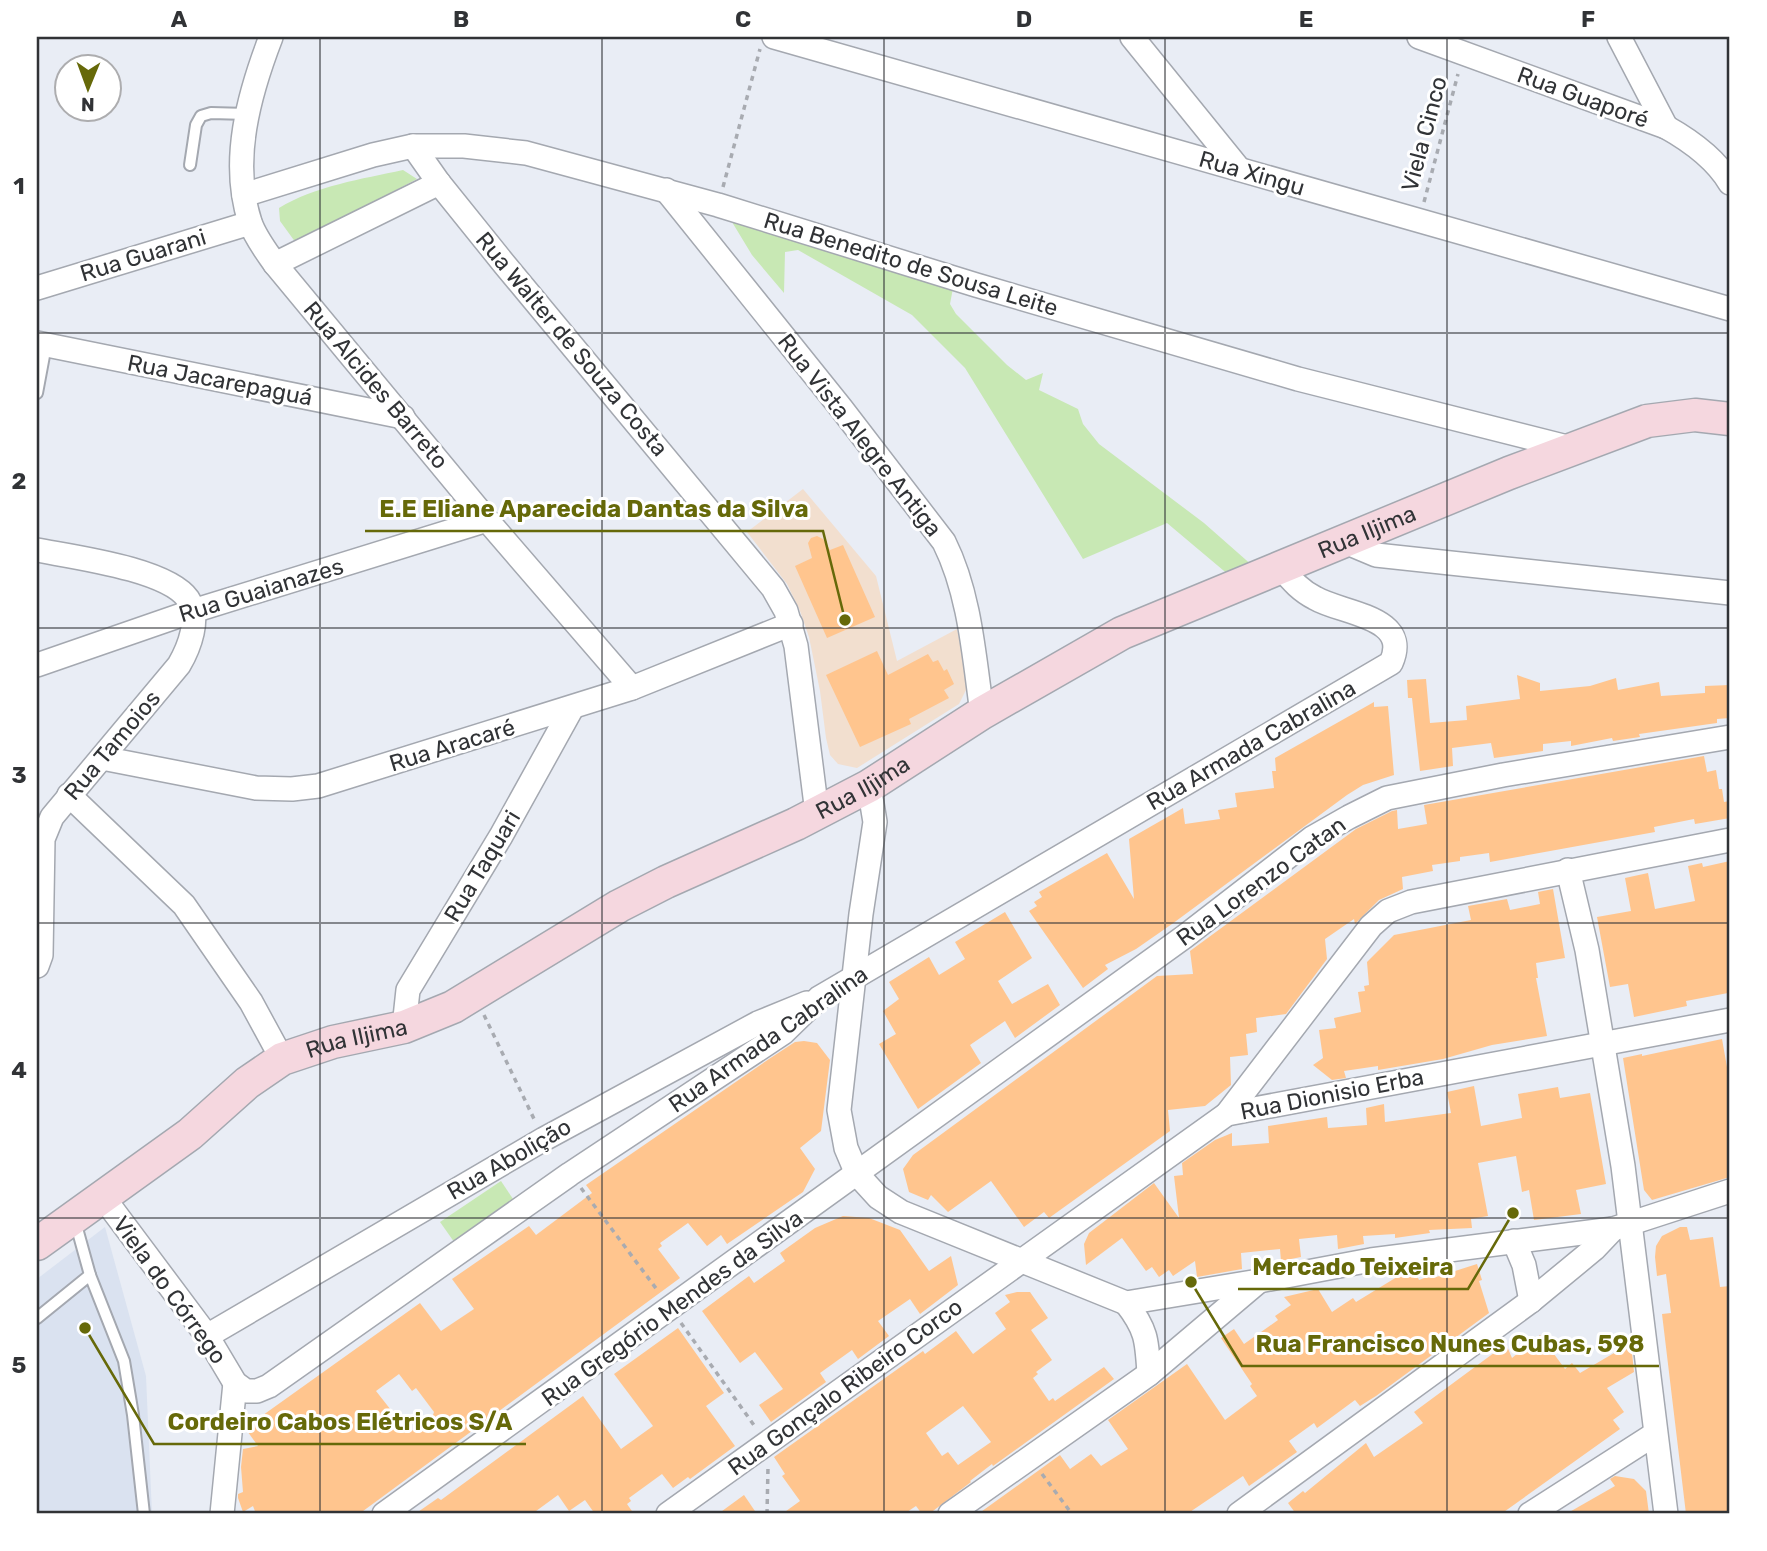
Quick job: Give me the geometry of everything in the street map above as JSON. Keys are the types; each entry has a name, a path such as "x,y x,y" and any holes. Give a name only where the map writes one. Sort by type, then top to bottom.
{"main road":[{"name":"Rua Iljima","path":"37,1244 190,1134 247,1083 282,1059 333,1042 404,1027 453,1007 619,906 869,786 982,713 1122,633 1509,473 1647,421 1695,415 1730,419"}],"street":[{"name":"Rua Alcides Barreto","path":"271,37 247,114 241,156 250,223 275,264 632,688"},
{"name":"Rua Xingu","path":"774,37 1730,309"},
{"path":"1132,37 1239,169"},
{"name":"Rua Guaporé","path":"1419,37 1666,127 1694,143 1725,174 1730,183"},
{"path":"1619,37 1666,127"},
{"name":"Rua Benedito de Sousa Leite","path":"244,194 413,146 464,146 526,153 718,205 976,285 1298,379 1575,449"},
{"name":"Rua Walter de Souza Costa","path":"413,146 439,183 773,588 790,624 805,706 817,813"},
{"path":"275,264 439,183"},
{"name":"Rua Vista Alegre Antiga","path":"666,190 850,419 944,542 955,564 965,600 982,713"},
{"name":"Rua Guarani","path":"37,288 250,223"},
{"name":"Rua Jacarepaguá","path":"41,344 403,417"},
{"name":"Rua Guaianazes","path":"37,665 193,611 488,520"},
{"path":"1345,542 1376,555 1730,593"},
{"path":"37,550 96,561 152,576 180,592 189,600 193,611"},
{"name":"Rua Armada Cabralina","path":"235,1383 246,1391 257,1391 269,1386 570,1174 783,1032 819,998 1391,663 1396,652 1393,637 1385,626 1372,618 1338,609 1315,598 1297,586 1282,569"},
{"name":"Rua Tamoios","path":"37,966 41,955 43,839 52,817 179,665 187,652 193,611"},
{"name":"Rua Aracaré","path":"102,758 256,788 318,786 632,688 790,624"},
{"name":"Rua Taquari","path":"404,1027 408,990 501,836 572,708"},
{"name":"Rua Lorenzo Catan","path":"857,1174 1184,937 1312,838 1349,817 1387,798 1503,775 1730,737"},
{"path":"869,786 875,822 861,914 839,1110 846,1148 857,1174 877,1197 901,1212 1126,1303 1140,1321 1147,1339 1149,1374"},
{"path":"69,795 184,905 251,1002 282,1059"},
{"path":"1227,1114 1371,926 1388,911 1410,902 1730,840"},
{"path":"1568,870 1587,950 1602,1043 1622,1227 1666,1514"},
{"name":"Rua Abolição","path":"207,1336 544,1139 758,1023 819,998"},
{"name":"Rua Dionisio Erba","path":"1023,1260 1227,1114 1730,1020"},
{"name":"Rua Gregório Mendes da Silva","path":"384,1514 857,1174"},
{"path":"1126,1303 1371,1260 1622,1227 1730,1191"},
{"name":"Viela do Córrego","path":"103,1197 207,1336 235,1383"},
{"path":"1239,1514 1531,1301 1622,1227"},
{"path":"1514,1241 1524,1265 1531,1301"},
{"name":"Rua Gonçalo Ribeiro Corco","path":"668,1514 1023,1260"},
{"path":"950,1514 1149,1374 1259,1281"},
{"path":"222,1514 235,1383"},
{"path":"1530,1514 1655,1434"}],"lane":[{"path":"190,166 196,125 201,116 211,113 247,114"},
{"path":"37,393 41,344"},
{"path":"74,1219 90,1275 124,1361 144,1514"},
{"path":"37,1318 90,1275"}],"path":[{"path":"718,205 763,37"},
{"name":"Viela Cinco","path":"1419,222 1463,55"},
{"path":"497,1042 544,1139"},
{"path":"570,1174 671,1308 766,1445 767,1514"},
{"path":"1030,1457 1072,1514"}],"shaded area":[{"path":"803,489 876,576 897,661 957,629 964,663 967,688 959,704 857,768 838,764 830,755 809,637 800,611 787,584 747,532"},
{"path":"105,1227 146,1376 152,1514 37,1514 37,1279"}],"green space":[{"path":"403,170 417,179 296,243 280,221 279,208 293,200 339,184"},
{"path":"732,222 953,288 950,304 956,314 1007,365 1026,380 1043,373 1039,390 1078,409 1083,424 1099,444 1204,523 1254,567 1230,576 1167,523 1083,559 965,368 912,315 798,250 785,252 784,293 752,255"},
{"path":"501,1181 517,1205 457,1246 440,1222"}],"building":[{"path":"817,536 823,539 830,550 843,545 875,617 827,638 795,566 812,558 808,543 811,538"},
{"path":"877,651 888,675 928,654 933,662 938,660 944,671 947,669 954,684 944,690 949,698 909,719 911,724 860,747 826,675"},
{"path":"1517,675 1540,683 1540,691 1590,686 1616,678 1618,690 1659,682 1661,696 1705,693 1705,686 1730,685 1730,718 1717,719 1717,723 1639,734 1640,737 1613,741 1612,738 1571,746 1571,741 1543,744 1543,751 1494,758 1491,743 1452,748 1453,766 1420,771 1412,698 1408,698 1407,680 1426,679 1430,723 1467,720 1466,706 1520,699"},
{"path":"1374,702 1374,707 1388,706 1394,775 1363,785 1347,795 1172,924 1136,949 1105,965 1108,969 1083,988 1029,911 1037,906 1034,902 1042,897 1039,892 1107,853 1134,899 1129,839 1183,808 1185,824 1220,819 1218,810 1237,807 1235,793 1274,788 1272,771 1276,771 1275,758"},
{"path":"1704,756 1707,772 1716,770 1724,802 1730,801 1730,818 1695,824 1694,819 1654,827 1655,832 1490,862 1489,853 1460,857 1460,861 1432,865 1433,871 1402,877 1403,889 1379,900 1355,924 1354,919 1325,939 1327,959 1286,1014 1256,1018 1257,1032 1246,1034 1248,1055 1230,1057 1231,1085 1205,1106 1168,1110 1170,1131 1049,1218 1044,1212 1024,1227 991,1181 948,1212 931,1195 928,1200 909,1192 903,1169 913,1155 1157,976 1193,974 1190,951 1356,829 1392,811 1397,810 1398,829 1427,824 1424,805"},
{"path":"1730,861 1728,993 1686,1001 1687,1006 1634,1017 1628,984 1610,987 1597,917 1631,911 1625,878 1648,873 1655,909 1695,901 1688,866 1702,863 1703,867"},
{"path":"1553,889 1565,958 1536,963 1536,978 1547,1036 1492,1045 1443,1059 1378,1070 1378,1066 1344,1071 1346,1078 1332,1080 1313,1065 1323,1058 1319,1030 1336,1028 1334,1018 1361,1012 1358,992 1365,991 1364,986 1369,985 1367,962 1394,935 1471,920 1468,906 1507,899 1510,910 1540,904 1538,892"},
{"path":"1005,912 1032,958 998,981 1012,1004 1048,984 1060,1005 1015,1038 1005,1021 970,1045 981,1063 918,1109 879,1044 896,1034 883,1011 899,999 889,982 929,957 939,975 965,959 955,942"},
{"path":"1722,1039 1730,1084 1730,1177 1652,1200 1644,1190 1623,1058"},
{"path":"795,1042 817,1043 830,1060 821,1131 800,1148 815,1169 803,1192 727,1244 721,1235 707,1246 688,1223 660,1243 662,1246 658,1249 680,1278 359,1514 256,1514 253,1506 243,1512 238,1494 243,1492 243,1449 258,1446 245,1428 420,1303 441,1331 474,1309 452,1279 529,1226 536,1235 592,1193 586,1185","holes":["399,1374 412,1391 416,1388 434,1412 409,1433 376,1391"]},
{"path":"1474,1086 1481,1126 1522,1118 1518,1094 1558,1087 1560,1098 1590,1093 1606,1184 1576,1190 1581,1214 1534,1220 1529,1190 1522,1192 1516,1156 1478,1163 1488,1216 1471,1219 1472,1228 1429,1230 1430,1233 1395,1238 1395,1234 1363,1236 1364,1244 1338,1249 1337,1235 1299,1239 1301,1257 1281,1261 1280,1249 1241,1253 1242,1269 1197,1277 1195,1261 1173,1276 1169,1270 1159,1277 1152,1267 1146,1271 1122,1238 1086,1265 1084,1244 1089,1233 1154,1183 1179,1218 1174,1176 1183,1175 1182,1163 1215,1140 1232,1133 1232,1146 1269,1143 1268,1126 1327,1117 1328,1128 1367,1125 1366,1108 1384,1104 1385,1122 1451,1113 1447,1092"},
{"path":"843,1216 869,1218 900,1230 929,1271 951,1256 958,1285 920,1314 910,1299 878,1321 889,1336 858,1359 852,1350 820,1373 826,1382 771,1422 759,1405 783,1389 755,1352 740,1363 702,1311 749,1276 754,1283 785,1261 780,1253 815,1228"},
{"path":"1680,1227 1687,1227 1690,1240 1713,1237 1720,1287 1730,1286 1730,1514 1686,1514 1662,1314 1671,1313 1666,1274 1657,1276 1655,1257 1656,1246 1662,1236"},
{"path":"1477,1264 1482,1280 1479,1281 1489,1313 1376,1396 1360,1406 1355,1400 1317,1428 1314,1423 1289,1441 1297,1452 1249,1486 1243,1476 1187,1514 1054,1514 1051,1511 1047,1514 978,1514 1060,1455 1070,1469 1091,1454 1101,1466 1128,1449 1108,1420 1187,1364 1225,1420 1257,1396 1221,1338 1234,1329 1244,1344 1278,1320 1275,1316 1291,1305 1284,1297 1318,1289 1332,1312 1353,1298 1356,1302 1410,1269 1414,1269 1419,1280"},
{"path":"1030,1292 1048,1318 1031,1330 1052,1360 1036,1372 1038,1374 1033,1378 1049,1401 1053,1398 1055,1401 1104,1367 1114,1379 993,1466 992,1464 929,1514 922,1514 916,1506 904,1514 782,1514 800,1501 782,1476 785,1474 774,1457 923,1351 925,1354 956,1331 973,1354 1006,1329 995,1313 1010,1302 1005,1295","holes":["963,1406 991,1442 958,1465 948,1452 942,1456 926,1433"]},
{"path":"678,1328 724,1393 706,1406 735,1446 690,1479 688,1477 673,1488 662,1474 629,1498 631,1501 627,1504 634,1514 595,1514 585,1500 569,1511 558,1495 532,1514 415,1514 438,1498 441,1500 583,1396 621,1449 653,1426 614,1374"},
{"path":"1540,1335 1565,1369 1572,1363 1580,1373 1631,1343 1634,1372 1607,1388 1624,1412 1613,1420 1620,1429 1501,1514 1296,1514 1288,1503 1303,1491 1305,1493 1366,1443 1374,1457 1423,1423 1414,1412 1506,1344 1512,1358"},
{"path":"1615,1476 1634,1479 1646,1491 1649,1514 1566,1514 1615,1486 1610,1479"},
{"path":"744,1495 757,1514 718,1514"}],"place":[{"name":"E.E Eliane Aparecida Dantas da Silva","path":"845,620"},
{"name":"Mercado Teixeira","path":"1513,1213"},
{"name":"Rua Francisco Nunes Cubas, 598","path":"1191,1282"},
{"name":"Cordeiro Cabos Elétricos S/A","path":"85,1328"}]}
